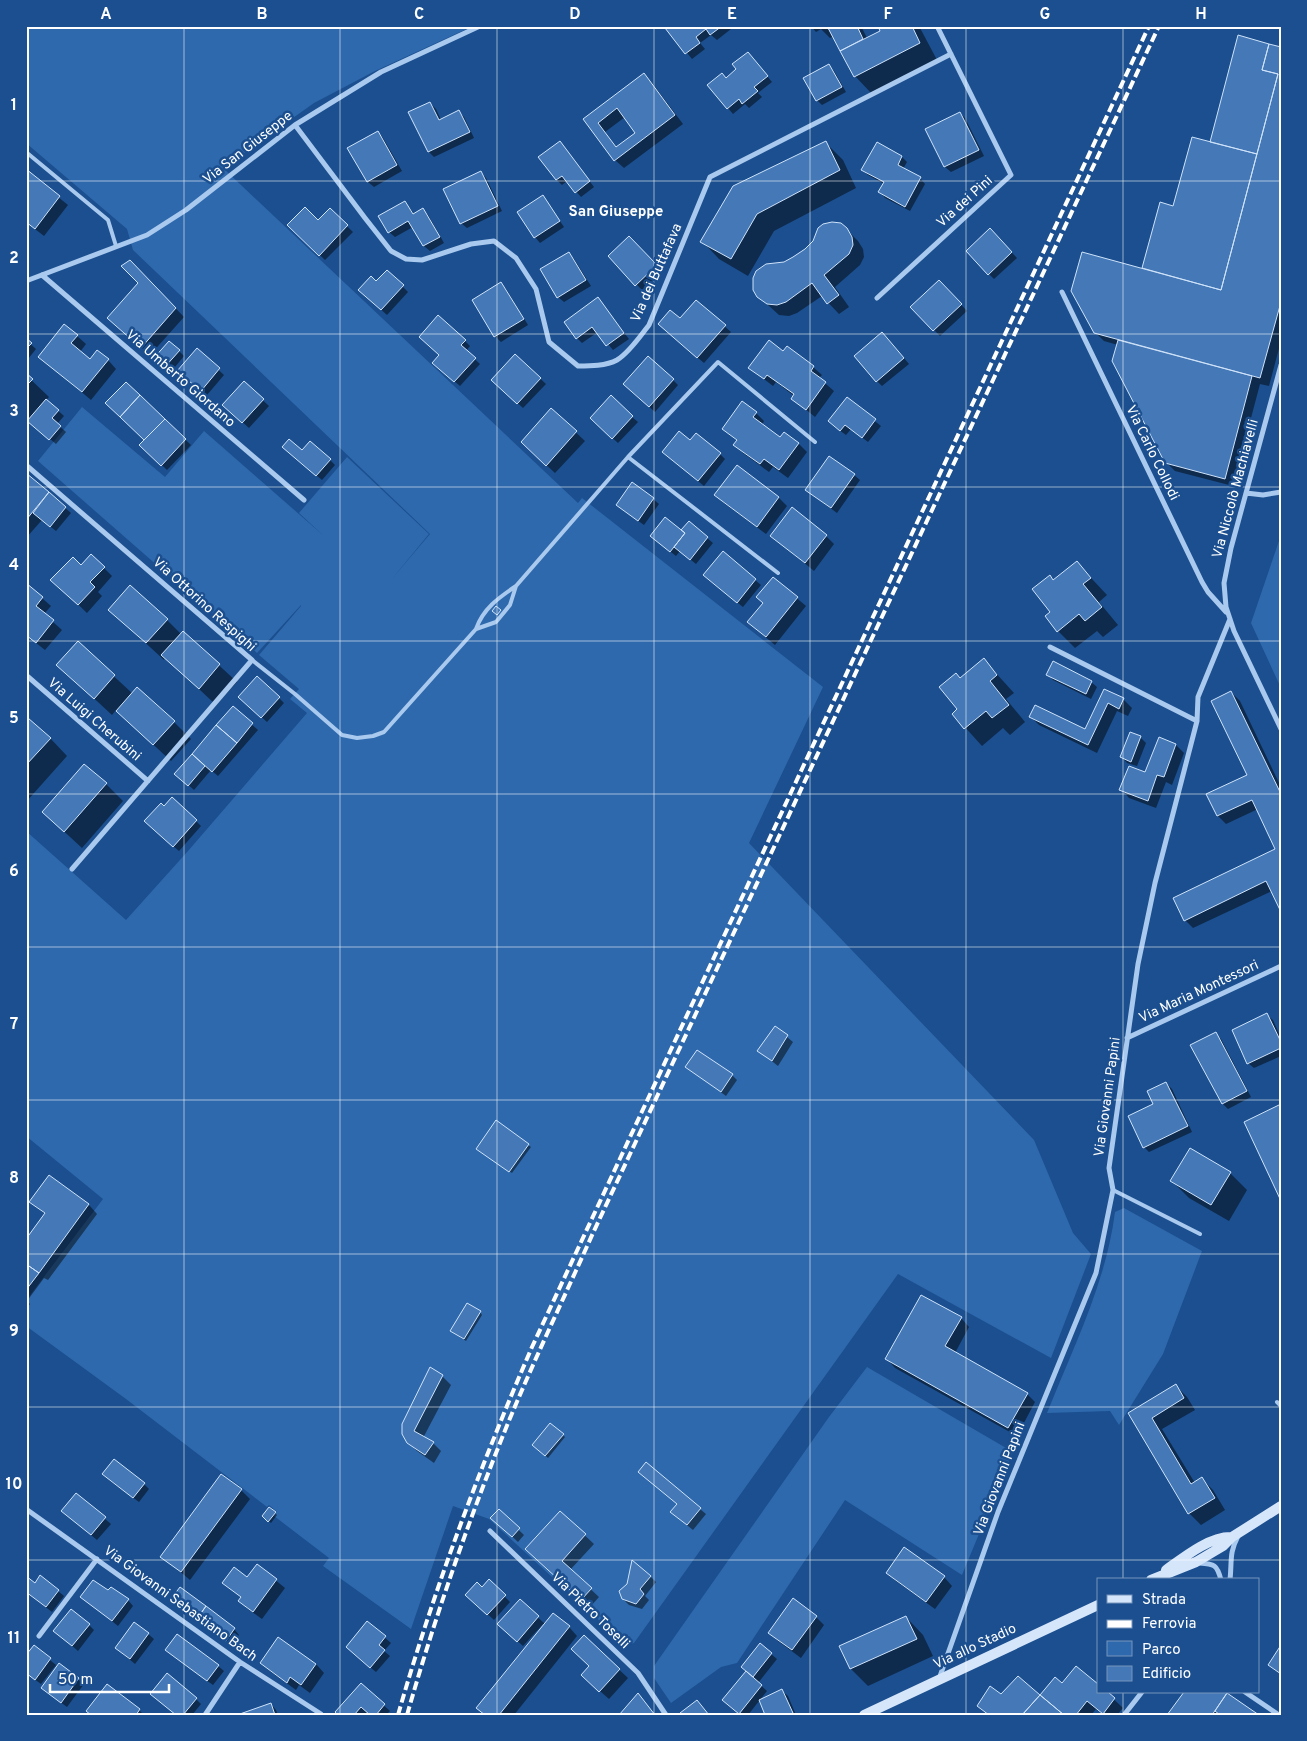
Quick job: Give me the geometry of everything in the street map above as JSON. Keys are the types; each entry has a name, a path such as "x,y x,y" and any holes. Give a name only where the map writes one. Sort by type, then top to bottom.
{"main road":[{"path":"1155,1578 1196,1562 1281,1506"},
{"path":"1153,1578 1190,1553 1222,1537 1235,1535"},
{"name":"Via allo Stadio","path":"864,1715 1097,1605"}],"street":[{"name":"Via San Giuseppe","path":"26,281 147,235 186,210 295,125 381,72 480,26"},
{"name":"Via dei Pini","path":"877,298 1011,175 937,26"},
{"name":"Via dei Buttafava","path":"295,125 391,251 406,259 422,260 471,244 494,241 516,258 536,289 549,342 578,366 598,365 617,360 635,343 649,325 710,177 951,54"},
{"name":"Via Umberto Giordano","path":"42,275 304,500"},
{"name":"Via Carlo Collodi","path":"1062,292 1202,582 1230,619"},
{"name":"Via Niccolò Machiavelli","path":"1230,619 1224,596 1224,583 1281,365"},
{"name":"Via Ottorino Respighi","path":"26,465 252,660 72,869"},
{"path":"1246,493 1263,496 1281,492"},
{"name":"Via Giovanni Papini","path":"939,1680 998,1512 1096,1273 1113,1190 1109,1168 1134,990 1150,904 1198,721 1198,697 1230,619"},
{"path":"1230,619 1281,729"},
{"path":"1050,647 1198,721"},
{"name":"Via Luigi Cherubini","path":"26,675 148,781"},
{"name":"Via Maria Montessori","path":"1128,1038 1281,966"},
{"name":"Via Giovanni Sebastiano Bach","path":"26,1509 240,1662 321,1714"},
{"name":"Via Pietro Toselli","path":"490,1531 638,1673 666,1715"},
{"path":"1230,1578 1230,1558 1235,1535"},
{"path":"39,1636 97,1559"},
{"path":"1196,1562 1212,1563 1217,1568 1220,1578"},
{"path":"205,1715 240,1662"},
{"path":"1124,1715 1140,1694"},
{"path":"1248,1694 1279,1715"}],"lane":[{"path":"26,152 108,220 116,246"},
{"path":"252,660 342,736 357,738 373,736 384,732 476,629 480,616 496,599 516,586 628,458 718,362 815,442"},
{"path":"628,458 778,572"},
{"path":"476,629 496,622 510,605 516,586"},
{"path":"1113,1190 1200,1234"},
{"path":"1277,1402 1281,1406"}],"green space":[{"path":"26,26 473,26 375,71 314,103 223,168 578,503 582,498 823,687 749,843 1034,1140 1073,1233 1091,1254 1051,1358 898,1274 634,1643 626,1645 489,1519 453,1506 411,1629 323,1566 329,1558 274,1516 277,1512 269,1505 267,1507 126,1399 26,1326 27,1299 103,1199 26,1136 26,831 126,920 307,713 290,699 299,689 259,655 301,605 257,653 38,461 82,407 165,477 204,431 324,536 299,513 347,457 429,534 391,580 430,534 133,250 127,229 26,143"},
{"path":"1281,535 1281,688 1251,623"},
{"path":"1124,1208 1202,1251 1163,1354 1119,1425 1110,1411 1047,1413 1078,1340 1096,1290 1111,1238 1115,1212"},
{"path":"867,1367 1013,1452 962,1575 845,1500 737,1663 721,1667 671,1703 654,1678 654,1666 829,1417"}],"building":[{"path":"667,26 722,26 710,35 706,29 696,37 700,43 685,54 665,28"},
{"path":"827,26 857,26 863,39 840,51"},
{"path":"878,26 912,26 920,43 854,77 840,51 880,31"},
{"path":"1238,35 1269,44 1262,70 1278,74 1257,154 1210,142"},
{"path":"1269,44 1281,47 1281,302 1260,378 1094,333 1071,291 1082,252 1221,290 1278,74 1262,70"},
{"path":"748,52 768,76 754,87 758,91 742,104 739,99 727,109 707,85 722,73 726,78 736,69 732,64"},
{"path":"829,64 842,87 816,101 803,78"},
{"path":"644,73 675,115 614,161 583,119","holes":["617,108 635,133 616,147 598,123"]},
{"path":"430,102 439,120 459,110 470,132 428,152 408,112"},
{"path":"960,112 979,150 944,167 925,129"},
{"path":"378,131 397,165 367,182 347,148"},
{"path":"1192,137 1257,154 1221,290 1142,268 1160,202 1173,206"},
{"path":"560,141 590,181 575,193 562,176 556,180 538,157"},
{"path":"826,141 840,170 757,214 731,259 700,242 733,186"},
{"path":"877,142 902,156 898,165 921,177 905,207 878,192 884,182 861,170"},
{"path":"26,169 60,196 35,229 26,222"},
{"path":"481,171 498,206 460,224 443,189"},
{"path":"543,195 560,221 534,238 517,212"},
{"path":"405,201 413,214 423,208 440,237 423,246 408,221 388,233 378,216"},
{"path":"305,207 318,220 330,208 348,225 319,256 287,225"},
{"path":"841,223 847,228 852,237 853,245 849,254 824,275 839,295 827,304 812,283 786,302 777,305 767,304 757,297 753,290 753,278 756,271 766,264 784,262 793,257 813,241 818,228 823,224"},
{"path":"990,228 1012,252 988,275 966,251"},
{"path":"629,236 657,265 635,286 608,256"},
{"path":"569,252 586,280 557,298 540,269"},
{"path":"130,260 176,308 141,348 107,318 138,283 121,266"},
{"path":"387,270 404,285 381,310 358,290 371,276 376,281"},
{"path":"939,280 962,304 933,331 910,307"},
{"path":"501,282 524,319 494,337 472,300"},
{"path":"598,297 624,333 606,346 592,327 576,339 564,322"},
{"path":"696,300 726,325 697,358 658,324 670,310 680,318"},
{"path":"438,315 466,340 461,345 476,358 454,382 432,363 439,355 419,337"},
{"path":"64,324 78,335 71,343 90,359 97,350 109,359 82,392 38,357"},
{"path":"882,332 904,358 876,382 854,356"},
{"path":"26,338 32,343 26,349"},
{"path":"769,340 783,351 787,346 814,366 811,371 826,382 806,410 791,399 794,394 767,375 764,379 748,368"},
{"path":"1118,340 1252,376 1225,479 1165,463 1112,361"},
{"path":"169,341 180,350 164,368 153,359"},
{"path":"197,348 220,368 201,391 177,371"},
{"path":"515,354 541,378 517,404 491,380"},
{"path":"648,356 674,379 649,407 623,384"},
{"path":"26,373 33,379 26,386"},
{"path":"244,381 264,399 242,423 222,405"},
{"path":"126,382 140,395 120,417 105,403"},
{"path":"140,395 165,419 144,440 120,417"},
{"path":"611,395 633,416 612,439 590,418"},
{"path":"847,397 876,419 862,438 845,425 840,431 828,421"},
{"path":"46,399 59,410 52,418 61,426 49,440 27,421"},
{"path":"742,401 757,412 753,417 780,437 784,432 799,443 779,470 764,459 760,464 733,445 737,440 722,429"},
{"path":"551,408 577,431 546,466 521,442"},
{"path":"165,419 186,439 161,466 139,445"},
{"path":"679,431 690,440 696,433 721,453 698,481 662,452"},
{"path":"289,439 302,450 310,441 331,459 316,476 282,447"},
{"path":"829,456 855,474 831,508 805,490"},
{"path":"737,465 779,497 757,527 714,495"},
{"path":"26,473 49,492 26,520"},
{"path":"632,482 654,498 638,521 616,505"},
{"path":"49,492 66,507 50,527 33,513"},
{"path":"792,507 827,535 805,563 770,536"},
{"path":"665,517 685,533 670,552 650,536"},
{"path":"689,521 708,537 690,560 674,547 685,533 681,530"},
{"path":"723,551 756,579 737,603 703,575"},
{"path":"91,554 105,567 90,582 95,587 78,605 50,580 73,557 81,565"},
{"path":"1077,561 1091,578 1083,584 1102,607 1085,621 1079,614 1057,632 1045,616 1050,612 1032,589 1050,575 1053,580"},
{"path":"773,577 798,597 766,637 747,622 763,603 756,597"},
{"path":"26,583 43,597 36,606 54,620 36,643 26,635"},
{"path":"130,585 168,619 146,643 108,610"},
{"path":"496,606 501,610 497,615 492,611"},
{"path":"183,631 220,664 199,689 161,655"},
{"path":"78,641 115,675 94,699 56,665"},
{"path":"984,658 997,675 990,681 1009,705 992,718 986,711 964,729 952,714 957,709 939,687 956,673 960,678"},
{"path":"1053,661 1092,681 1086,694 1046,675"},
{"path":"257,676 280,697 261,718 238,697"},
{"path":"137,687 175,721 153,745 116,711"},
{"path":"1104,689 1124,698 1119,709 1108,703 1088,745 1029,717 1035,705 1085,729"},
{"path":"1231,691 1281,794 1281,912 1266,881 1184,921 1173,898 1275,849 1252,800 1217,816 1206,794 1247,775 1211,701"},
{"path":"233,706 253,723 237,743 216,725"},
{"path":"28,718 51,738 26,765 26,720"},
{"path":"216,725 237,743 212,772 192,754"},
{"path":"1130,732 1141,736 1131,762 1120,757"},
{"path":"1159,737 1176,744 1164,777 1157,775 1148,801 1119,790 1129,766 1145,772"},
{"path":"192,754 205,766 188,786 174,774"},
{"path":"84,764 107,783 64,832 42,812"},
{"path":"172,797 197,820 173,847 144,821 161,803 164,806"},
{"path":"1267,1013 1281,1042 1281,1048 1247,1064 1232,1030"},
{"path":"775,1026 788,1035 772,1061 757,1051"},
{"path":"1216,1032 1247,1091 1222,1104 1190,1045"},
{"path":"697,1050 733,1074 721,1092 685,1067"},
{"path":"1166,1082 1188,1126 1143,1148 1128,1116 1153,1104 1147,1091"},
{"path":"1281,1104 1281,1201 1244,1122"},
{"path":"496,1120 529,1144 509,1172 476,1149"},
{"path":"1190,1148 1231,1172 1211,1205 1170,1181"},
{"path":"49,1175 89,1204 39,1273 26,1264 26,1239 45,1213 29,1202"},
{"path":"26,1264 39,1273 26,1290"},
{"path":"921,1295 962,1317 945,1346 1028,1393 1008,1428 885,1359"},
{"path":"467,1303 481,1311 464,1339 450,1331"},
{"path":"430,1367 443,1375 414,1431 434,1442 425,1455 407,1443 402,1434 402,1424"},
{"path":"1176,1384 1184,1398 1152,1418 1191,1484 1202,1477 1215,1498 1188,1514 1128,1413"},
{"path":"550,1423 564,1434 545,1456 532,1445"},
{"path":"114,1459 145,1483 133,1498 102,1474"},
{"path":"646,1462 701,1508 687,1525 670,1512 677,1504 638,1472"},
{"path":"221,1474 242,1489 181,1572 160,1557"},
{"path":"76,1493 106,1517 91,1535 61,1511"},
{"path":"269,1507 276,1512 268,1522 262,1516"},
{"path":"499,1509 520,1528 512,1537 490,1518"},
{"path":"560,1511 586,1534 562,1561 592,1588 581,1600 525,1549"},
{"path":"904,1547 945,1576 926,1602 886,1573"},
{"path":"632,1560 651,1576 640,1589 644,1594 636,1604 622,1599 619,1591 627,1584"},
{"path":"257,1564 277,1579 253,1612 238,1601 241,1597 222,1583 234,1567 247,1577"},
{"path":"40,1575 59,1590 46,1607 26,1592 26,1576 35,1583"},
{"path":"489,1579 506,1595 487,1615 465,1595 477,1582 482,1587"},
{"path":"93,1580 108,1590 111,1587 129,1599 112,1621 80,1597"},
{"path":"180,1587 206,1606 197,1619 171,1599"},
{"path":"793,1598 817,1616 792,1650 768,1633"},
{"path":"520,1599 539,1616 517,1642 497,1624"},
{"path":"206,1606 235,1628 226,1641 197,1619"},
{"path":"71,1609 90,1624 72,1646 53,1631"},
{"path":"553,1613 570,1626 499,1715 485,1715 476,1708"},
{"path":"906,1616 917,1639 850,1669 839,1646"},
{"path":"367,1621 386,1636 379,1645 385,1650 370,1668 346,1647"},
{"path":"134,1622 149,1633 130,1659 115,1648"},
{"path":"177,1634 219,1665 207,1681 165,1650"},
{"path":"584,1635 620,1669 599,1692 581,1675 589,1666 571,1649"},
{"path":"278,1637 316,1664 301,1685 290,1677 287,1683 260,1663"},
{"path":"760,1643 772,1653 753,1677 741,1667"},
{"path":"34,1645 51,1658 35,1680 26,1673 26,1655"},
{"path":"1281,1645 1281,1674 1268,1665"},
{"path":"59,1663 79,1678 61,1703 41,1688"},
{"path":"1076,1666 1097,1683 1097,1694 1110,1694 1115,1698 1103,1714 1087,1701 1076,1715 1064,1715 1040,1695 1055,1677 1062,1683"},
{"path":"746,1671 762,1685 739,1714 722,1700"},
{"path":"167,1673 197,1698 183,1715 176,1715 150,1694"},
{"path":"1018,1676 1040,1695 1022,1715 989,1715 977,1706 990,1686 1001,1694"},
{"path":"361,1683 385,1704 376,1715 370,1715 361,1707 354,1715 338,1715 335,1712"},
{"path":"107,1684 140,1709 136,1715 91,1715 86,1711"},
{"path":"782,1689 793,1713 788,1715 765,1715 759,1700"},
{"path":"638,1693 655,1715 619,1715"},
{"path":"1183,1694 1226,1694 1212,1715 1167,1715"},
{"path":"1226,1694 1228,1694 1259,1715 1220,1715 1215,1711"},
{"path":"1040,1695 1064,1715 1022,1715"},
{"path":"697,1700 709,1715 682,1715 680,1713"},
{"path":"271,1703 275,1715 237,1715"}],"railway":[{"path":"398,1715 427,1621 459,1529 494,1437 532,1347 1149,26"},
{"path":"407,1715 465,1534 506,1428 538,1354 1159,26"}],"district":[{"name":"San Giuseppe","path":"616,212"}]}
